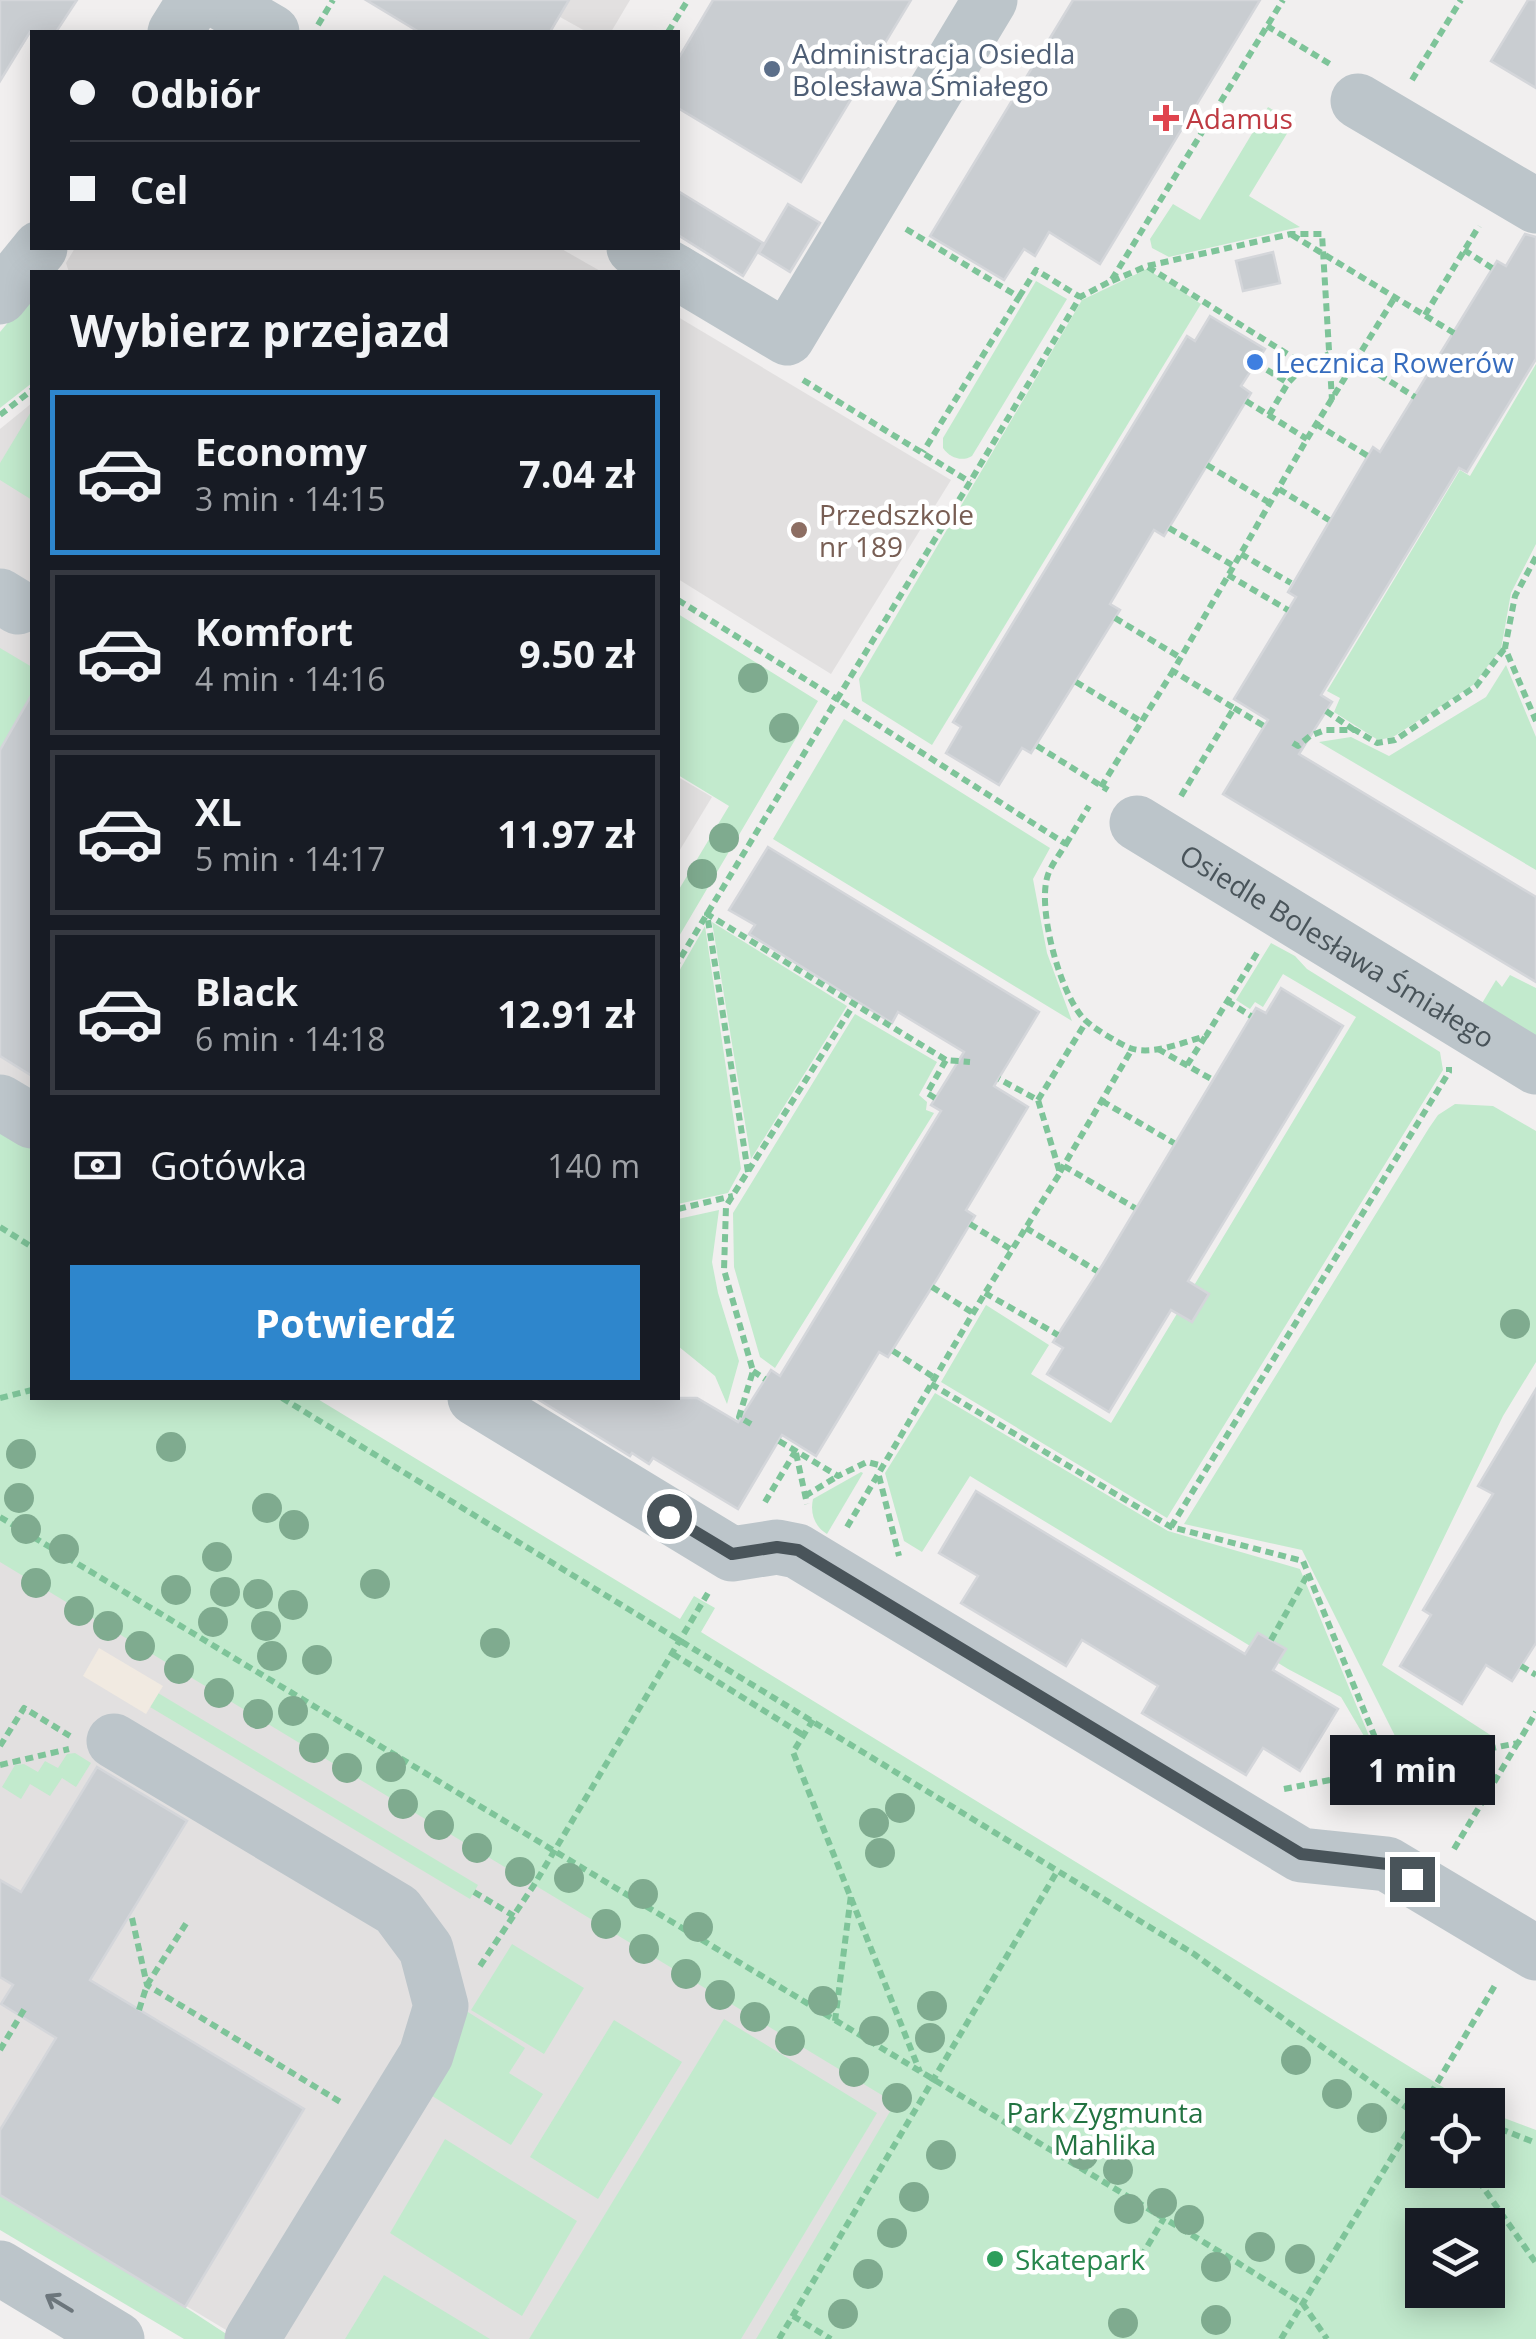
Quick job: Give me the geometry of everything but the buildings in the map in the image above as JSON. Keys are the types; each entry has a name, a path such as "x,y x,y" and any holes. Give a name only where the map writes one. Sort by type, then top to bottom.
{"street":[{"path":"175,30 194,0"},
{"path":"217,0 295,30"},
{"path":"680,275 792,358 867,204 990,0"},
{"path":"1358,101 1520,196"},
{"path":"0,297 38,250"},
{"path":"637,250 672,270"},
{"name":"Osiedle Bolesława Śmiałego","path":"1147,829 1536,1067"},
{"path":"0,1102 30,1120"},
{"path":"477,1400 732,1554 777,1547 798,1550 1301,1854 1387,1864 1528,1948"},
{"path":"101,1743 396,1910 426,1948 441,2006 426,2055 252,2339"},
{"path":"0,2268 117,2339"}],"path":[{"path":"295,30 334,0"},
{"path":"669,30 688,0"},
{"path":"1111,282 1283,0"},
{"path":"1425,314 1464,250 1520,196"},
{"path":"867,204 1018,297"},
{"path":"1291,234 1454,333"},
{"path":"680,959 1080,297 1146,266 1291,234 1322,234 1332,400"},
{"path":"1464,250 1492,268"},
{"path":"1146,266 1305,366"},
{"path":"924,452 1036,270 1080,297"},
{"path":"1206,1036 1158,1048 1132,1049 1086,1022 1072,1002 1052,952 1047,876 1181,658 1394,296"},
{"path":"1268,415 1288,383 1305,366 1330,353"},
{"path":"792,358 970,482"},
{"path":"1356,360 1415,397"},
{"path":"1256,363 1288,383"},
{"path":"0,415 30,392"},
{"path":"1246,401 1307,439"},
{"path":"1316,424 1368,456"},
{"path":"1207,465 1270,504"},
{"path":"1279,489 1329,520"},
{"path":"1169,528 1234,566"},
{"path":"1241,554 1291,584"},
{"path":"1326,710 1378,742 1395,740 1476,686 1506,648 1515,596 1536,557"},
{"path":"1228,575 1288,610"},
{"path":"680,601 1066,844"},
{"path":"1114,618 1181,658"},
{"path":"1506,648 1536,721"},
{"path":"1173,671 1264,726"},
{"path":"1076,682 1142,722"},
{"path":"1147,829 1234,708"},
{"path":"1325,730 1334,716"},
{"path":"1295,747 1325,730 1354,730"},
{"path":"707,914 946,1060 970,1062"},
{"path":"707,914 748,1172"},
{"path":"1188,1065 1261,947"},
{"path":"1227,1001 1251,1016"},
{"path":"750,1424 739,1417 753,1371 724,1270 726,1206 854,1004"},
{"path":"1038,1100 1086,1022"},
{"path":"1158,1048 1212,1080"},
{"path":"822,1566 1132,1049"},
{"path":"935,1098 927,1093 946,1060"},
{"path":"1171,1527 1450,1072 1448,1061"},
{"path":"999,1079 1038,1100 1062,1170 1134,1208"},
{"path":"1102,1101 1174,1144"},
{"path":"680,1208 733,1196"},
{"path":"970,1224 1012,1250"},
{"path":"0,1227 30,1246"},
{"path":"1026,1228 1097,1271"},
{"path":"932,1287 973,1313"},
{"path":"986,1293 1058,1335"},
{"path":"893,1351 933,1381 1171,1527 1303,1561 1387,1767"},
{"path":"753,1371 765,1379"},
{"path":"0,1398 30,1390"},
{"path":"285,1400 1194,1954 1405,2098"},
{"path":"779,1441 838,1476 867,1462 883,1466"},
{"path":"441,2006 462,1990 514,1916 795,1452"},
{"path":"0,1516 1304,2304 1327,2339"},
{"path":"1270,1640 1308,1574"},
{"path":"673,1654 804,1735"},
{"path":"1522,1666 1536,1675"},
{"path":"0,1746 24,1708 101,1743"},
{"path":"1429,1889 1536,1714"},
{"path":"813,1720 793,1752 920,2072"},
{"path":"0,1765 101,1743"},
{"path":"1267,1793 1518,1743"},
{"path":"779,2339 1058,1870"},
{"path":"474,1892 514,1916"},
{"path":"835,2021 851,1894"},
{"path":"132,1918 147,1985 382,2127"},
{"path":"138,2010 147,1985 187,1922"},
{"path":"1437,2088 1528,1948"},
{"path":"0,2050 25,2008"},
{"path":"1505,2131 1536,2143"},
{"path":"1280,2339 1405,2136"},
{"path":"1484,2188 1536,2263"},
{"path":"1140,2258 1164,2218"},
{"path":"793,2316 832,2339"}],"shaded area":[{"path":"366,0 630,0 612,30 583,30 560,17 551,30 416,30"},
{"path":"74,250 564,250 598,270 68,270 66,263"},
{"name":"Przedszkole nr 189","path":"680,318 951,480 831,674 680,580"},
{"path":"30,405 30,1140 0,1133 0,429"},
{"path":"680,778 712,797 680,850"},
{"path":"0,1556 909,2100 760,2339 241,2339 0,2194"}],"green space":[{"path":"1268,107 1294,122 1249,196 1300,227 1169,257 1152,248 1150,239 1173,204 1200,220"},
{"path":"1147,269 1201,304 932,745 862,701 859,679 1082,300"},
{"path":"1036,281 1067,299 972,456 953,457 943,448 943,438"},
{"path":"30,296 30,385 0,408 0,332"},
{"path":"1536,364 1536,544 1511,593 1501,649 1473,685 1393,737 1378,740 1334,712 1340,698 1327,691 1460,470 1470,476"},
{"path":"30,413 30,499 0,480 0,463"},
{"path":"680,615 818,701 680,935 680,888 729,806 680,776"},
{"path":"0,648 30,666 30,698 0,750"},
{"path":"1506,665 1536,737 1536,870 1319,742 1351,737 1389,756 1486,697"},
{"path":"844,719 1050,848 1033,879 1047,953 1072,1021 773,839"},
{"path":"712,922 847,1006 751,1159"},
{"path":"705,926 741,1169 728,1193 680,1204 680,970"},
{"path":"1271,943 1440,1052 1443,1070 1167,1518 941,1382 986,1305 1049,1345 1031,1374 1111,1423 1356,1017 1283,974 1263,1007 1255,1002 1250,1009 1236,1000"},
{"path":"1510,975 1536,988 1536,1042 1481,1005 1496,980 1502,987"},
{"path":"855,1014 937,1062 919,1095 927,1102 926,1110 934,1113 775,1368 760,1357 734,1267 733,1213"},
{"path":"1455,1104 1493,1106 1536,1131 1536,1362 1503,1416 1382,1665 1492,1736 1403,1752 1302,1550 1184,1524 1429,1128 1438,1115"},
{"name":"Park Zygmunta Mahlika","path":"0,1133 30,1140 30,1400 319,1400 680,1619 694,1596 715,1608 701,1632 1444,2088 1405,2088 1405,2188 1505,2188 1505,2118 1536,2130 1536,2339 756,2339 895,2103 0,1562"},
{"path":"719,1210 712,1262 739,1361 727,1404 715,1376 680,1348 680,1219"},
{"path":"935,1393 1168,1531 1300,1569 1381,1765 1341,1697 1288,1669 970,1476 922,1552 904,1541 885,1473"},
{"path":"861,1472 827,1534 814,1519 813,1499"},
{"path":"158,1693 478,1885 470,1899 150,1707"},
{"path":"75,1753 91,1763 76,1787 62,1778 50,1796 30,1784 21,1799 2,1787 15,1765 24,1764 38,1772 45,1761 58,1768 67,1754"},
{"path":"512,1944 584,1988 544,2054 471,2010"},
{"path":"460,2007 525,2048 509,2073 543,2094 511,2145 421,2089"},
{"path":"724,2019 877,2113 741,2339 529,2339"},
{"path":"614,2020 682,2062 598,2199 530,2157"},
{"path":"445,2139 577,2221 522,2316 390,2233"},
{"path":"0,2195 234,2339 184,2339 0,2230"},
{"path":"384,2275 490,2339 345,2339"}],"sand":[{"path":"99,1648 163,1686 146,1714 83,1676"}],"place":[{"name":"Administracja Osiedla Bolesława Śmiałego","path":"772,69"},
{"name":"Adamus","path":"1166,118"},
{"name":"Lecznica Rowerów","path":"1255,362"},
{"name":"Przedszkole nr 189","path":"799,530"},
{"name":"Skatepark","path":"995,2259"}],"route":[{"path":"669,1516 732,1554 777,1547 798,1550 1301,1854 1387,1864 1412,1879"}]}
